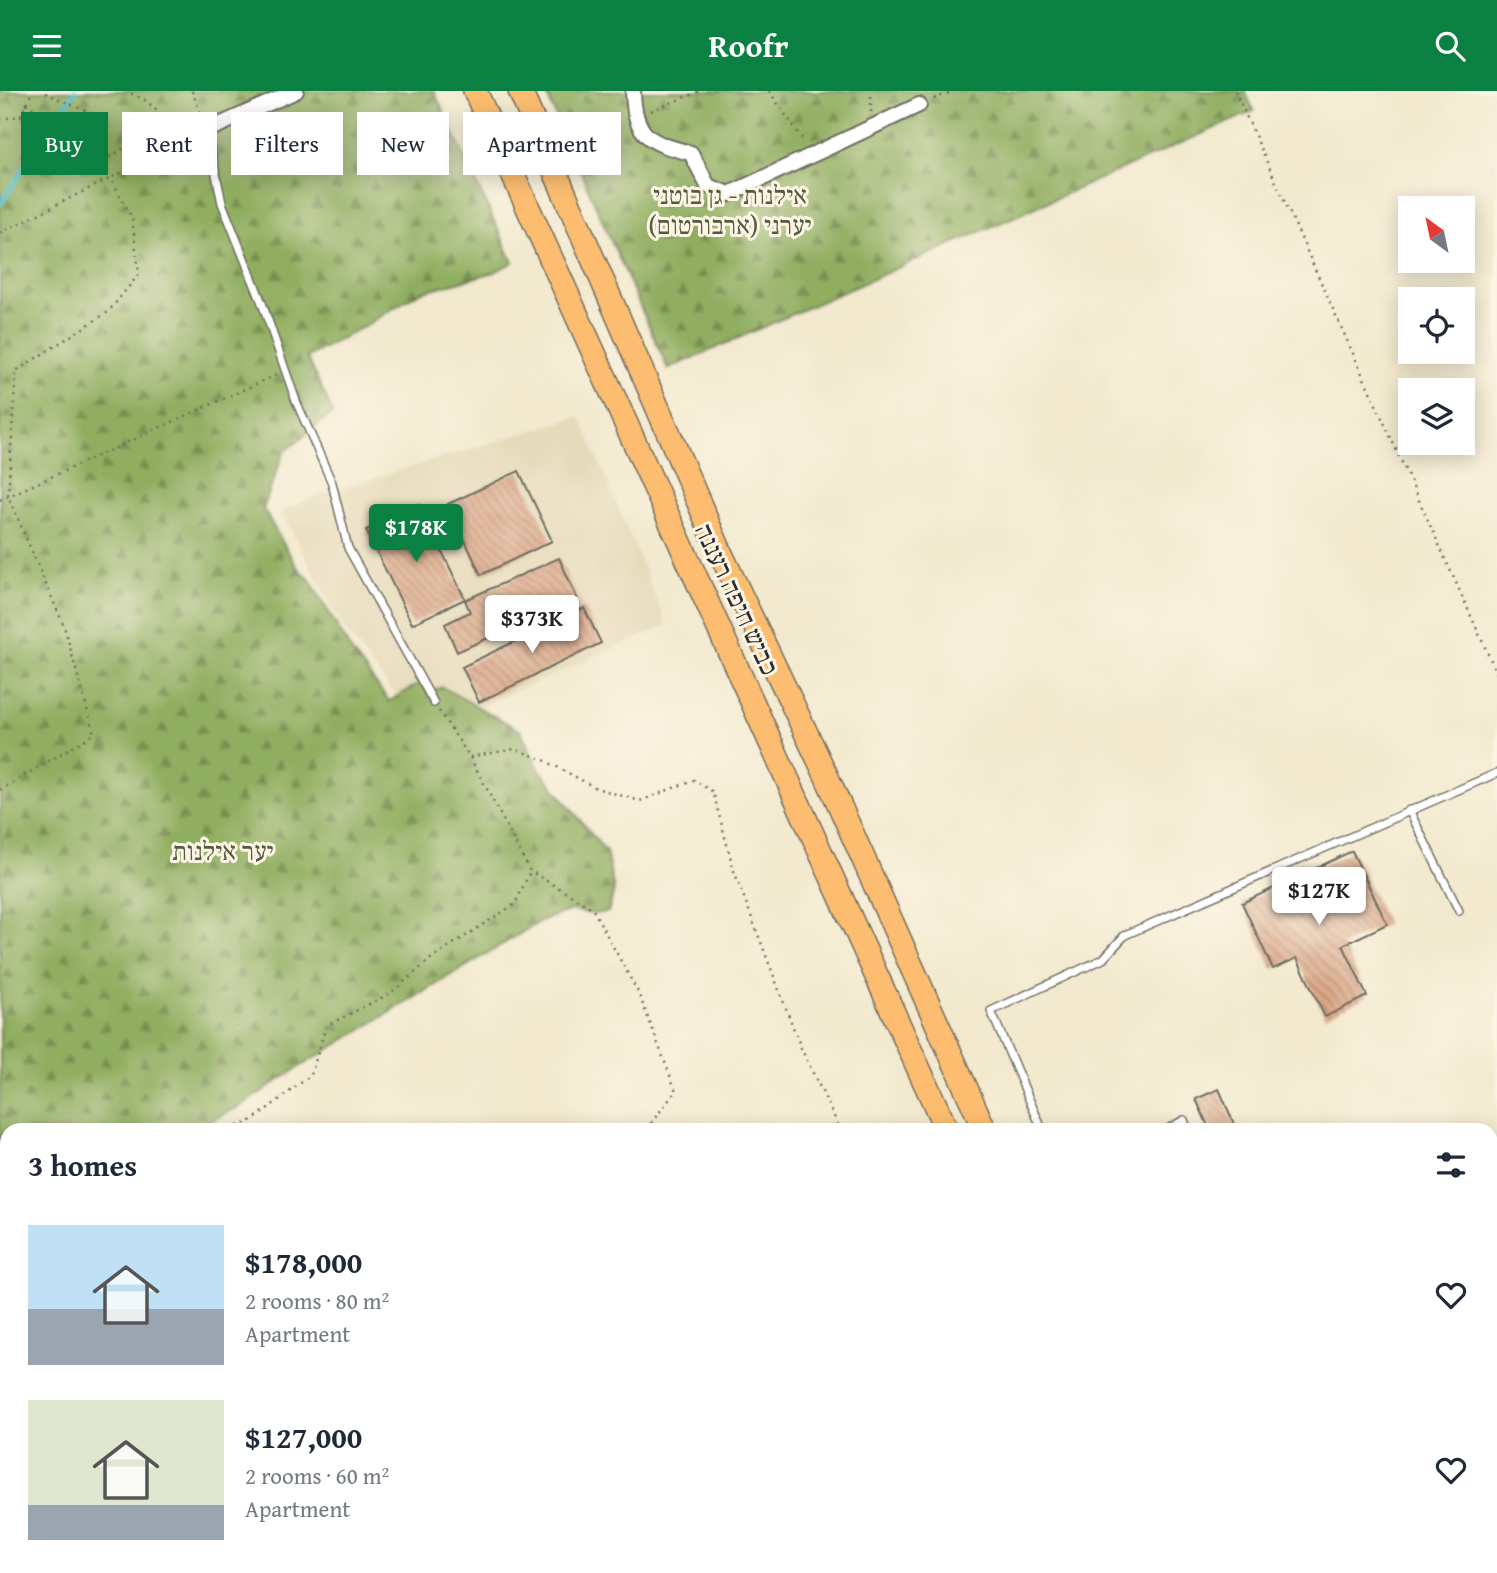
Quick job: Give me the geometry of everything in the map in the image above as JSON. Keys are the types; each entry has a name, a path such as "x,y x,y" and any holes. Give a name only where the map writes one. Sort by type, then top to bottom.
{"highway":[{"name":"כביש חיפה רעננה","path":"475,91 943,1123"},
{"name":"כביש חיפה רעננה","path":"520,91 722,556 826,775 970,1097 986,1123"}],"street":[{"path":"217,126 296,91"},
{"path":"633,91 634,118 654,144 691,153 708,185 729,194 919,105"}],"lane":[{"path":"216,175 222,203 332,483 348,548 434,703"},
{"path":"1039,1123 991,1011 1102,959 1125,935 1497,773"},
{"path":"1409,810 1459,911"}],"path":[{"path":"20,116 33,91"},
{"path":"26,103 73,139 90,142 98,132 99,117 41,91"},
{"path":"20,116 53,151 86,169 120,152 148,130 158,111 145,100 126,91"},
{"path":"192,91 199,112"},
{"path":"634,118 700,91"},
{"path":"769,91 790,126 815,154"},
{"path":"919,105 954,91"},
{"path":"1235,91 1497,674"},
{"path":"0,119 20,116"},
{"path":"0,233 122,173"},
{"path":"0,790 94,734 64,626 8,496 16,371 108,312 139,274 132,218 111,179"},
{"path":"0,500 286,371"},
{"path":"434,703 470,757 530,871 592,908 639,994 676,1091 651,1123"},
{"path":"470,757 515,749 596,788 640,801 694,780 713,792 734,870 801,1048 837,1123"},
{"path":"245,1123 253,1120 311,1075 327,1026 391,993 433,957 515,904 530,871"}],"shaded area":[{"path":"580,416 667,625 423,731 342,626 281,511 319,495"}],"green space":[{"name":"יער אילנות","path":"0,91 434,91 444,112 357,112 357,175 449,175 449,123 463,154 463,175 473,175 513,262 495,272 420,292 307,357 333,413 284,452 263,509 297,567 310,580 351,651 389,701 422,682 427,693 442,687 521,731 539,769 606,852 614,890 608,912 592,914 571,910 541,921 293,1071 239,1107 206,1123 0,1123"},
{"name":"אילנות - גן בוטני יערני (ארבורטום)","path":"545,91 1245,91 1254,111 668,369 582,175 621,175 621,112 554,112"}],"building":[{"path":"519,471 552,541 481,575 448,504"},
{"path":"419,504 465,599 412,624 366,530"},
{"path":"559,558 577,598 457,652 445,624 470,612 465,600"},
{"path":"584,608 601,643 479,702 462,667"},
{"path":"1352,851 1387,924 1343,945 1367,996 1325,1017 1297,958 1273,969 1242,903"},
{"path":"1219,1089 1234,1123 1206,1123 1196,1099"}],"waterway":[{"path":"0,204 75,91"}]}
